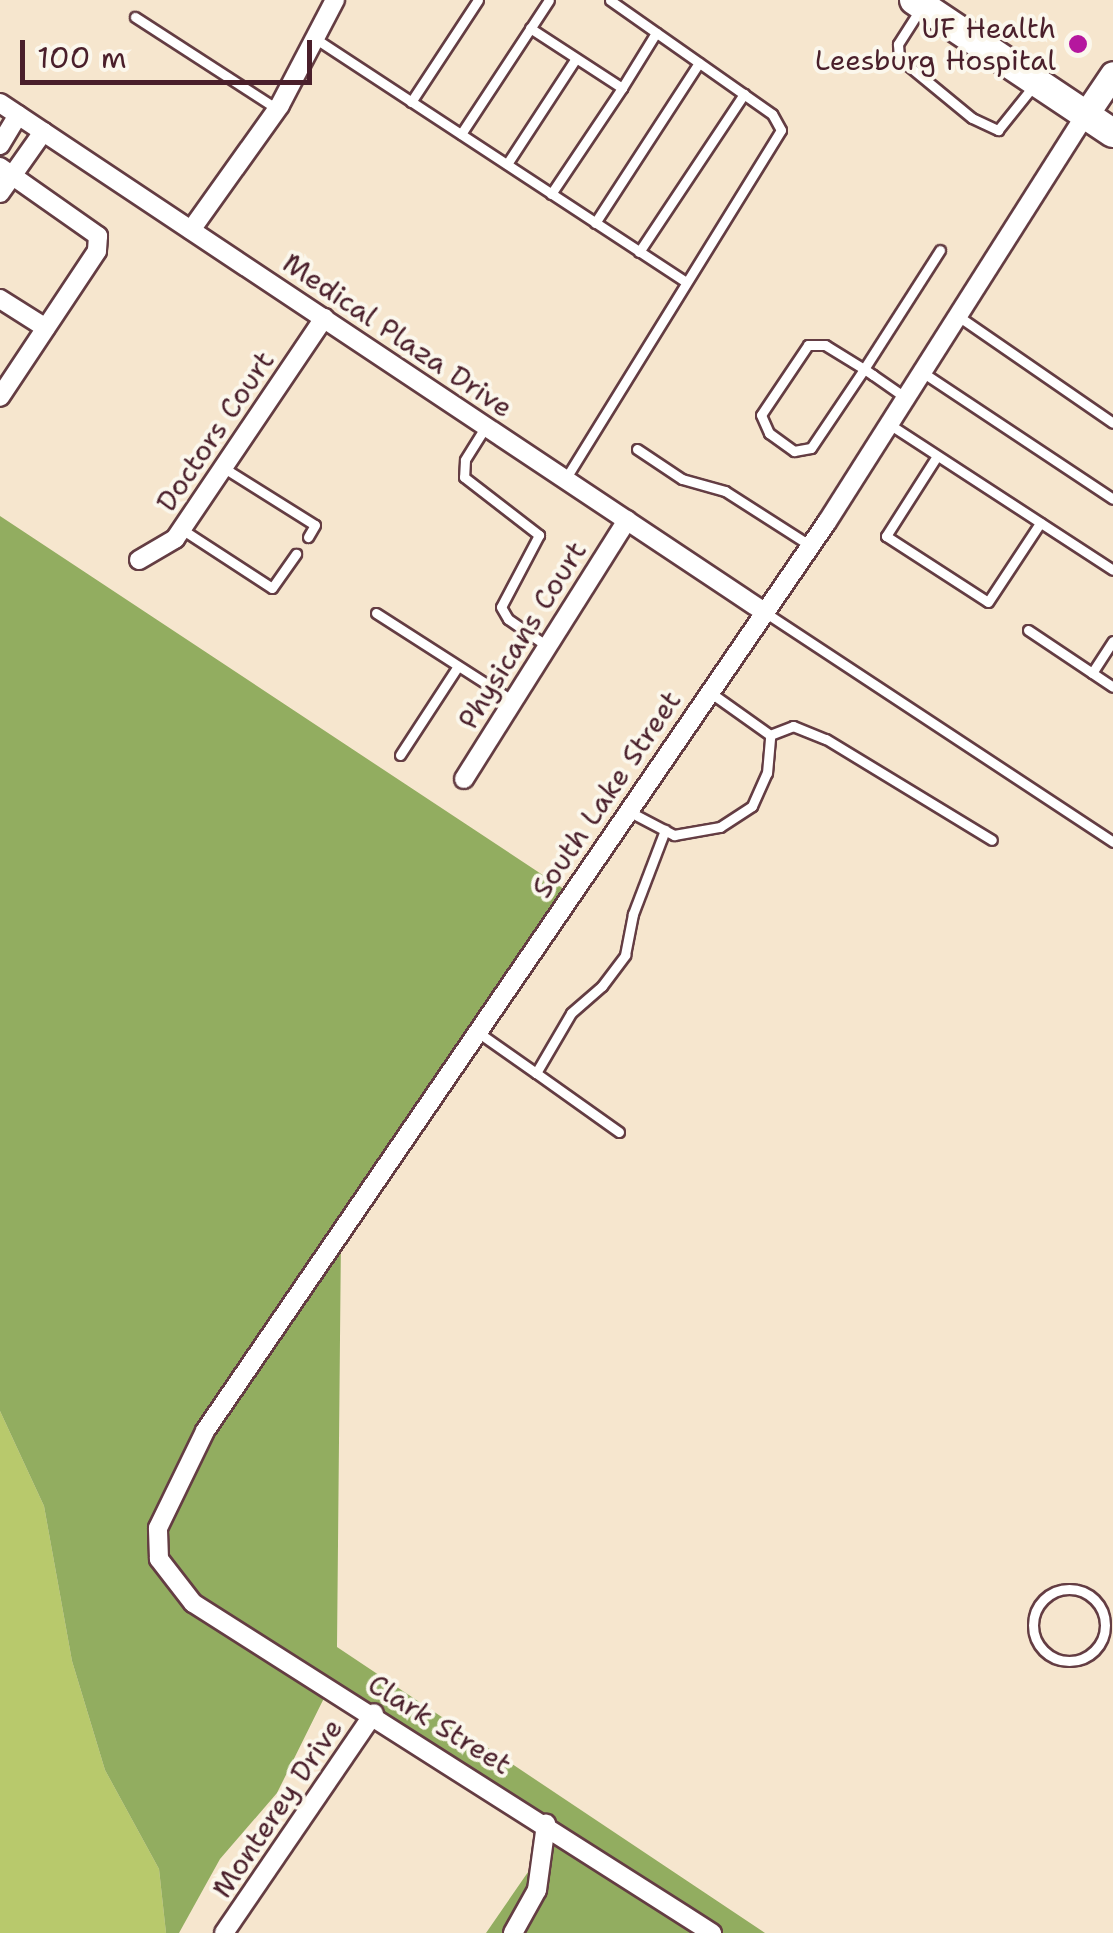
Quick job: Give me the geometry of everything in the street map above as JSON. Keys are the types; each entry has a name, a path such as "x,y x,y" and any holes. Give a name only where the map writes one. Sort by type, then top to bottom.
{"main road":[{"path":"918,3 1113,132"}],"street":[{"path":"191,230 277,109 334,0"},
{"name":"South Lake Street","path":"156,1548 162,1509 204,1431 811,546 1113,74"},
{"name":"Medical Plaza Drive","path":"0,103 766,613"},
{"path":"0,145 18,115"},
{"path":"0,193 6,172 43,132"},
{"path":"0,397 97,251 98,236 6,172"},
{"path":"0,299 46,328"},
{"name":"Doctors Court","path":"139,560 163,552 182,529 324,318"},
{"name":"Physicans Court","path":"464,779 627,520"},
{"name":"Clark Street","path":"156,1548 170,1578 193,1603 374,1714 712,1933"},
{"name":"Monterey Drive","path":"224,1933 374,1714"},
{"path":"513,1933 538,1890 546,1824"}],"lane":[{"path":"411,102 478,0"},
{"path":"461,134 549,0"},
{"path":"565,479 674,313 684,281 781,130 772,114 610,0"},
{"path":"918,3 898,44 899,58 972,118 998,130 1036,82"},
{"path":"135,17 277,109"},
{"path":"530,28 622,88"},
{"path":"552,194 656,33"},
{"path":"316,39 684,281"},
{"path":"507,164 576,58"},
{"path":"595,222 699,63"},
{"path":"640,252 744,94"},
{"path":"906,398 864,370 826,345 808,345 761,415 770,433 794,451 811,448 864,370 940,250"},
{"path":"958,316 1113,424"},
{"path":"922,372 1113,499"},
{"path":"889,424 1113,570"},
{"path":"486,426 465,460 464,476 538,535 502,606 508,618 547,646"},
{"path":"637,449 682,479 725,490 811,546"},
{"path":"937,456 886,536 988,602 1040,523"},
{"path":"224,468 314,525 308,537"},
{"path":"182,529 272,588 296,554"},
{"path":"376,612 512,701"},
{"path":"766,613 1113,842"},
{"path":"1028,630 1113,687"},
{"path":"1092,673 1113,641"},
{"path":"400,755 458,666"},
{"path":"711,693 770,735"},
{"path":"770,735 793,726 826,739 992,840"},
{"path":"630,812 674,835 720,827 752,806 768,774 770,735"},
{"path":"536,1073 571,1013 602,986 625,955 665,830"},
{"path":"479,1033 619,1132"},
{"path":"1070,1590 1092,1598 1109,1618 1101,1642 1074,1661 1052,1657 1033,1629 1046,1597 1070,1590"}],"green space":[{"path":"0,516 573,895 341,1236 337,1647 765,1933 486,1933 555,1833 330,1686 277,1793 220,1859 179,1933 166,1933 159,1869 105,1770 72,1661 44,1506 0,1411"},
{"path":"0,1411 44,1506 72,1661 105,1770 159,1869 166,1933 0,1933"}],"place":[{"name":"UF Health Leesburg Hospital","path":"1078,44"}]}
